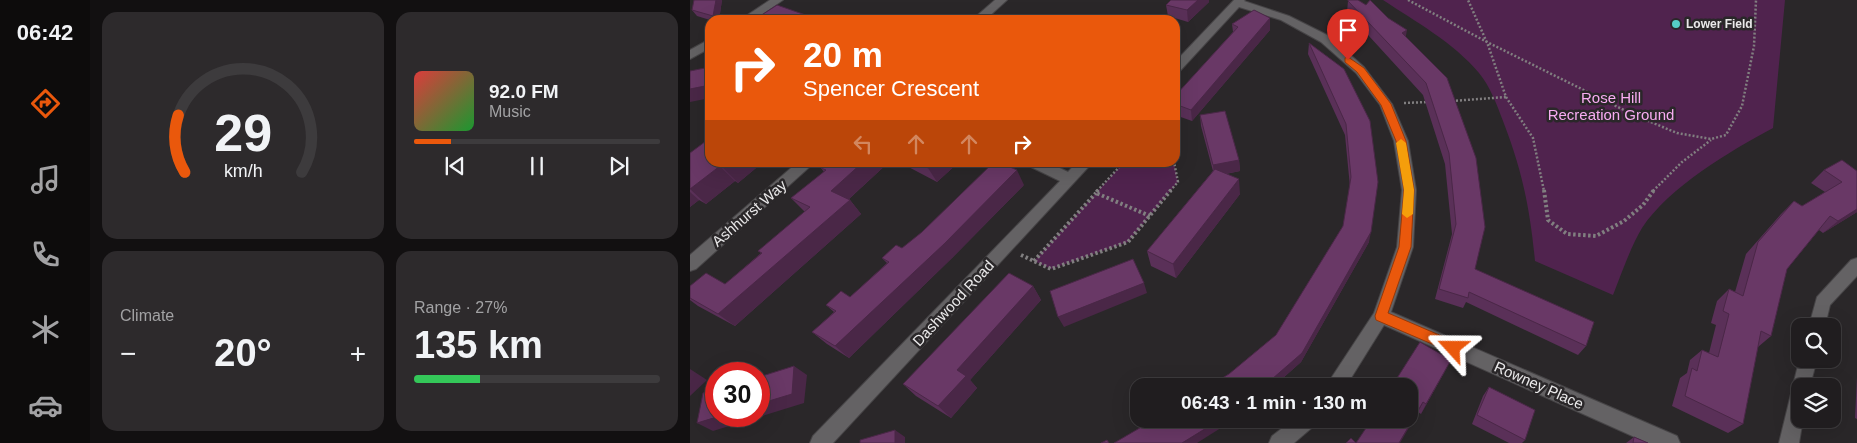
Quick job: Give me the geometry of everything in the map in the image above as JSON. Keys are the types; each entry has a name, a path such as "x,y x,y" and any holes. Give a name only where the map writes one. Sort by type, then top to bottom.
{"street":[{"path":"754,15 778,0"},
{"path":"984,15 1002,0"},
{"path":"1180,64 1239,1 1284,18 1325,39 1360,70 1386,104 1401,141 1409,190 1405,247 1381,316 1341,378"},
{"path":"690,56 705,46"},
{"name":"Ashhurst Way","path":"690,264 802,167"},
{"path":"1044,167 1069,179"},
{"name":"Dashwood Road","path":"820,443 1081,167"},
{"path":"1819,318 1823,302 1857,265"},
{"name":"Rowney Place","path":"1381,316 1670,443"},
{"path":"1279,443 1297,428"},
{"path":"1789,443 1792,428"}],"path":[{"path":"1408,0 1487,42 1634,115 1677,133 1711,140"},
{"path":"1468,0 1487,42 1506,98 1533,138 1548,220 1567,234 1596,236 1624,221 1643,205 1660,183 1682,162 1711,140 1726,135 1742,106 1754,46 1756,0"},
{"path":"1446,101 1506,98"},
{"path":"1386,104 1436,101"},
{"path":"1034,261 1119,167"},
{"path":"1005,248 1051,269 1128,242 1178,182 1175,167"},
{"path":"1096,193 1150,216"}],"green space":[{"name":"Rose Hill Recreation Ground","path":"1383,0 1785,0 1773,128 1702,171 1668,198 1642,228 1626,261 1613,295 1535,261 1528,206 1520,173 1510,139 1487,84 1469,62 1446,42"},
{"path":"1119,167 1175,167 1178,182 1128,242 1051,269 1034,261"}],"building":[{"path":"694,0 716,0 713,15 692,10"},
{"path":"1171,0 1198,0 1187,10 1166,5"},
{"path":"1348,0 1358,0 1366,5 1370,0 1388,18 1407,30 1402,33 1447,78 1476,158 1485,227 1475,269 1594,322 1586,346 1469,292 1468,298 1439,289 1456,224 1449,153 1426,83"},
{"path":"777,5 806,15 762,15"},
{"path":"1254,10 1270,18 1191,110 1180,106 1180,91 1238,27 1232,24"},
{"path":"1309,43 1344,69 1370,121 1378,182 1371,232 1302,353 1273,378 1222,378 1276,335 1343,226 1351,177 1346,124"},
{"path":"705,68 705,86 690,89 690,71"},
{"path":"1225,111 1239,160 1213,165 1200,115"},
{"path":"705,142 705,167 719,167 690,189 690,153"},
{"path":"1842,160 1857,171 1857,209 1838,221 1830,216 1787,269 1771,336 1761,331 1743,424 1685,396 1692,368 1697,371 1702,350 1718,357 1729,314 1723,311 1729,289 1743,296 1758,242 1794,201 1802,206 1842,182 1824,170"},
{"path":"857,167 831,191 850,200 718,314 690,298 690,286 706,273 725,284 762,253 758,251 810,207 791,198 826,170 821,168"},
{"path":"989,167 1010,167 1017,170 944,244 835,346 812,332 836,311 826,305 841,291 850,297 889,262 882,258 896,245 902,248 922,232"},
{"path":"1215,169 1239,179 1173,264 1147,251"},
{"path":"1133,259 1144,283 1058,317 1050,291"},
{"path":"1009,273 1033,286 957,370 966,376 938,406 903,384"},
{"path":"1420,342 1451,360 1426,404 1423,402 1418,411 1418,378 1397,378"},
{"path":"794,366 792,394 770,401 770,374"},
{"path":"1489,387 1535,410 1525,440 1477,415"},
{"path":"705,392 705,421 697,423 703,393"},
{"path":"1140,428 1206,428 1182,443 1114,443"},
{"path":"1366,428 1408,428 1399,443 1356,443"},
{"path":"895,430 895,443 860,443 860,440"},
{"path":"1634,437 1648,443 1633,443"},
{"path":"1351,438 1356,443 1346,443"}],"slow traffic":[{"path":"1401,143 1409,190 1407,214"}],"place":[{"name":"Lower Field","path":"1676,24"}],"route":[{"path":"1348,60 1360,70 1386,104 1401,141 1409,190 1405,247 1381,316 1453,348"}]}
